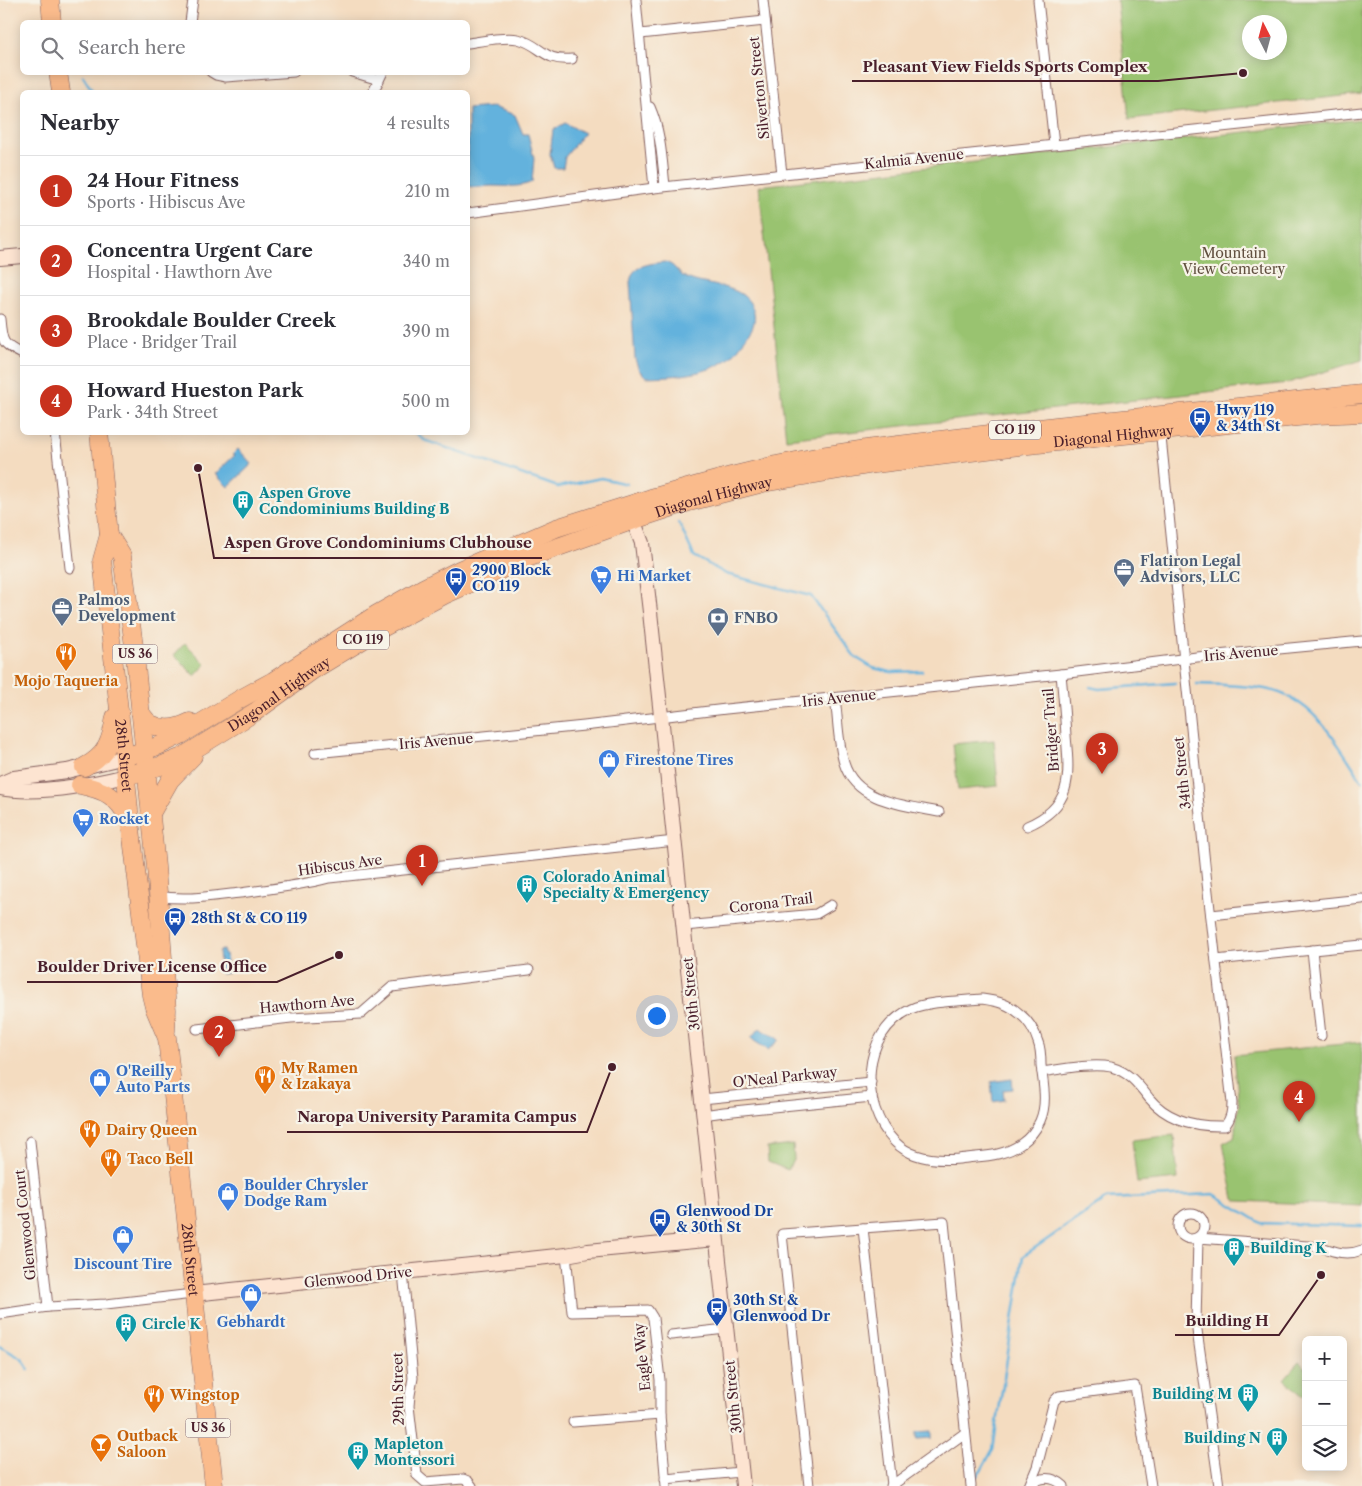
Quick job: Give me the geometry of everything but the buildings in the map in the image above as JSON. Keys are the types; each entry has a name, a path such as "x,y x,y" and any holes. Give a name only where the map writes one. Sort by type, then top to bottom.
{"highway":[{"path":"50,0 52,20"},
{"path":"58,75 60,90"},
{"name":"Diagonal Highway","path":"1159,423 1358,394"},
{"name":"Diagonal Highway","path":"126,776 182,757 202,746 255,712 313,670 384,627 429,603 507,566 631,512 740,474 821,456 874,456 992,433 1362,413"},
{"path":"1324,415 1348,419 1362,418"},
{"name":"28th Street","path":"99,435 109,535 102,560 125,757 130,821 151,995 154,1007 166,1033"},
{"name":"Diagonal Highway","path":"125,757 158,746 181,735 273,681 377,614 438,581 492,555 556,528 631,512"},
{"name":"28th Street","path":"109,535 122,556 134,646 167,1003 166,1033 214,1486"},
{"path":"84,767 99,758 110,742 118,699"},
{"path":"140,712 151,724 161,728 171,728 183,726 240,699"},
{"name":"CO 119","path":"150,815 170,780 202,746"},
{"path":"80,786 97,789 109,795 120,805 130,821"}],"main road":[{"path":"0,258 20,256"},
{"name":"30th Street","path":"631,512 642,543 743,1486"},
{"path":"0,784 14,778 84,767 125,757"},
{"path":"0,788 25,791 80,786 126,776"},
{"name":"Glenwood Drive","path":"193,1294 566,1255 593,1250 716,1239"}],"street":[{"path":"190,20 193,0"},
{"path":"636,0 654,188"},
{"name":"Silverton Street","path":"763,0 782,174"},
{"path":"1038,0 1054,144"},
{"path":"640,34 765,21"},
{"path":"470,43 516,39 529,43 555,59 572,59"},
{"path":"216,75 226,77 253,75"},
{"path":"365,75 381,76 374,90"},
{"path":"646,100 657,127 665,186"},
{"name":"Kalmia Avenue","path":"470,213 665,186 1362,112"},
{"path":"0,319 2,337 5,343 20,353"},
{"name":"34th Street","path":"1042,1072 1098,1066 1110,1067 1134,1079 1160,1109 1177,1120 1208,1127 1225,1126 1232,1113 1159,423"},
{"path":"55,435 70,568"},
{"name":"Iris Avenue","path":"316,753 1362,641"},
{"name":"Bridger Trail","path":"1028,826 1039,821 1058,804 1068,779 1069,764 1061,674"},
{"path":"835,698 845,765 851,777 859,786 883,800 939,812"},
{"name":"Hibiscus Ave","path":"158,896 173,899 210,896 308,884 328,878 675,841"},
{"path":"1211,915 1362,899"},
{"name":"Corona Trail","path":"684,926 816,914 831,905"},
{"path":"1216,960 1362,945"},
{"path":"1312,950 1321,1036"},
{"name":"Hawthorn Ave","path":"197,1029 291,1018 361,1014 392,987 529,970"},
{"path":"982,999 999,1002 1011,1007 1022,1015 1033,1028 1039,1044 1042,1072 1044,1104 1040,1120 1031,1135 1021,1144 998,1154 945,1160 927,1159 910,1153 899,1146 890,1136 879,1119 872,1097 872,1060 875,1047 884,1031 897,1017 925,1005 982,999"},
{"name":"O'Neal Parkway","path":"702,1099 871,1082"},
{"name":"O'Neal Parkway","path":"703,1115 872,1097"},
{"name":"Glenwood Court","path":"30,1140 48,1307"},
{"path":"809,1486 782,1234 944,1222 971,1481"},
{"path":"863,1228 891,1486 965,1433"},
{"path":"1219,1486 1196,1323 1198,1238 1321,1247 1340,1253 1362,1250"},
{"name":"Eagle Way","path":"566,1255 572,1312 648,1310 653,1318 660,1380 660,1415 665,1482 741,1472"},
{"name":"29th Street","path":"403,1272 413,1378 409,1406 417,1475 425,1482 463,1479 472,1486"},
{"name":"Glenwood Drive","path":"0,1314 48,1307 106,1304 193,1294"},
{"path":"671,1336 726,1330"},
{"path":"1029,1486 1037,1467 1054,1401 1059,1396 1135,1386 1151,1486"},
{"path":"573,1422 660,1415"},
{"path":"1029,1486 1038,1479 1049,1478 1057,1480 1064,1486"}],"green space":[{"path":"1117,0 1362,0 1362,94 1129,119"},
{"name":"Mountain View Cemetery","path":"1362,119 1362,360 1288,383 786,439 759,186"},
{"path":"185,643 206,664 195,676 174,655"},
{"path":"994,740 998,786 958,790 953,744"},
{"path":"1362,1042 1362,1206 1237,1201 1234,1199 1223,1143 1234,1137 1239,1106 1234,1055"},
{"path":"1174,1135 1178,1179 1137,1183 1132,1140"},
{"path":"793,1145 794,1158 788,1170 768,1162 767,1148"},
{"path":"1299,1362 1302,1365 1302,1395 1284,1379"}],"water":[{"path":"493,107 515,115 523,134 528,134 534,158 532,182 512,186 470,187 470,109"},
{"path":"565,123 584,133 565,157 563,168 554,168 550,154 553,130"},
{"path":"665,262 690,279 734,290 741,294 752,307 754,320 752,329 738,349 732,356 715,367 696,373 676,376 646,377 639,370 635,359 630,282 631,276 639,268 648,264"},
{"path":"238,449 252,464 228,487 215,474 235,455 233,454"},
{"path":"223,950 224,954 226,954 228,973 221,974 219,951"},
{"path":"760,1028 779,1040 768,1050 751,1038"},
{"path":"1012,1079 1013,1089 1003,1090 1004,1100 993,1102 991,1082"},
{"path":"932,1431 932,1438 917,1439 917,1432"}],"waterway":[{"path":"83,76 92,90"},
{"path":"418,435 424,440 558,487 601,478 627,484"},
{"path":"679,523 694,556 726,574 811,596 855,657 873,668 891,672 922,671"},
{"path":"1090,687 1099,689 1175,683"},
{"path":"1197,684 1265,689 1282,694 1297,702 1323,724 1362,781"},
{"path":"974,1479 981,1471 993,1449 1023,1256 1106,1199 1214,1194 1261,1223 1362,1226"},
{"path":"0,1346 22,1359 29,1370"}],"place":[{"name":"Pleasant View Fields Sports Complex","path":"1243,73"},
{"name":"Hwy 119 & 34th St","path":"1200,437"},
{"name":"Aspen Grove Condominiums Clubhouse","path":"198,468"},
{"name":"Aspen Grove Condominiums Building B","path":"243,520"},
{"name":"Flatiron Legal Advisors, LLC","path":"1124,588"},
{"name":"Hi Market","path":"601,595"},
{"name":"2900 Block CO 119","path":"456,597"},
{"name":"Palmos Development","path":"62,627"},
{"name":"FNBO","path":"718,637"},
{"name":"Mojo Taqueria","path":"66,672"},
{"name":"Brookdale Boulder Creek","path":"1102,774"},
{"name":"Firestone Tires","path":"609,779"},
{"name":"Rocket","path":"83,838"},
{"name":"24 Hour Fitness","path":"422,886"},
{"name":"Colorado Animal Specialty & Emergency","path":"527,904"},
{"name":"28th St & CO 119","path":"175,937"},
{"name":"Boulder Driver License Office","path":"339,955"},
{"name":"Concentra Urgent Care","path":"219,1057"},
{"name":"Naropa University Paramita Campus","path":"612,1067"},
{"name":"My Ramen & Izakaya","path":"265,1095"},
{"name":"O'Reilly Auto Parts","path":"100,1098"},
{"name":"Howard Hueston Park","path":"1299,1122"},
{"name":"Dairy Queen","path":"90,1149"},
{"name":"Taco Bell","path":"111,1178"},
{"name":"Boulder Chrysler Dodge Ram","path":"228,1212"},
{"name":"Glenwood Dr & 30th St","path":"660,1238"},
{"name":"Discount Tire","path":"123,1255"},
{"name":"Building K","path":"1234,1267"},
{"name":"Building H","path":"1321,1275"},
{"name":"Gebhardt","path":"251,1313"},
{"name":"30th St & Glenwood Dr","path":"717,1327"},
{"name":"Circle K","path":"126,1343"},
{"name":"Building M","path":"1248,1413"},
{"name":"Wingstop","path":"154,1414"},
{"name":"Building N","path":"1277,1457"},
{"name":"Outback Saloon","path":"101,1463"},
{"name":"Mapleton Montessori","path":"358,1471"}]}
